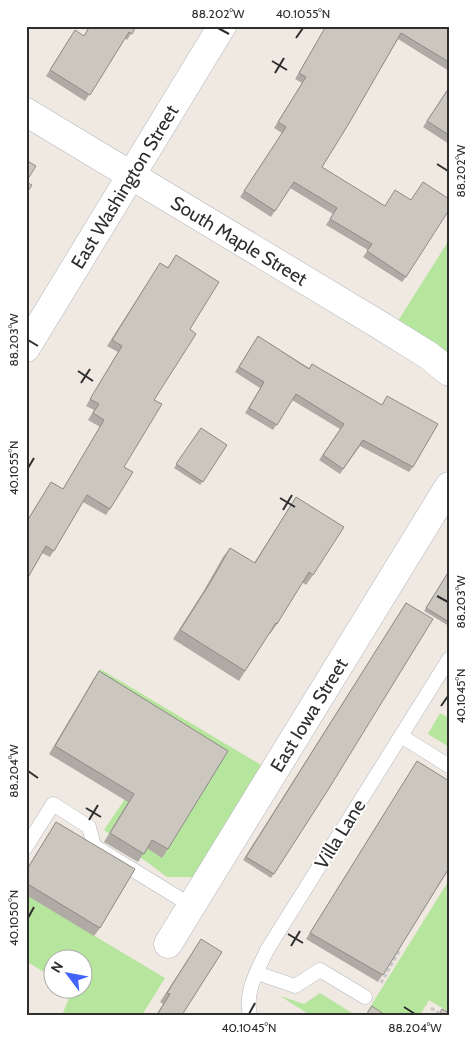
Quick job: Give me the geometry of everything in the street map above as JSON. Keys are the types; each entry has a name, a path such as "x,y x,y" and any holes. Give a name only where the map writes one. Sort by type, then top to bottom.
{"street":[{"name":"East Washington Street","path":"26,348 222,26"},
{"name":"South Maple Street","path":"26,112 378,324 428,355 449,372"},
{"name":"East Iowa Street","path":"168,944 326,683 449,486"}],"lane":[{"name":"Villa Lane","path":"250,1015 251,984 267,950 449,659"},
{"path":"401,736 449,766"},
{"path":"26,847 53,804 89,827 94,846 192,906"},
{"path":"257,973 295,986 320,970 365,996"}],"path":[{"path":"365,996 379,986 400,950 390,944"},
{"path":"431,1008 442,1015"}],"green space":[{"path":"449,240 449,369 393,329"},
{"path":"100,669 273,772 210,877 167,877 104,830 125,799 93,680"},
{"path":"440,713 449,718 449,747 428,734"},
{"path":"449,880 449,1012 429,1000 420,1015 372,1015 367,1012"},
{"path":"26,895 165,978 142,1015 62,1015 69,998 92,998 92,948 42,948 42,971 26,961"},
{"path":"320,993 355,1015 310,1015 280,996 304,1004"}],"building":[{"path":"90,26 136,26 132,34 129,32 90,95 50,70 75,30 84,36"},
{"path":"326,26 449,26 449,62 401,33 322,167 385,206 395,190 411,200 423,182 449,199 449,210 406,277 367,251 372,244 330,219 337,208 294,182 275,211 244,191 286,127 278,122 306,77 299,73"},
{"path":"449,88 449,135 427,121"},
{"path":"26,160 36,166 26,182"},
{"path":"26,182 32,185 26,194"},
{"path":"176,255 219,282 190,329 196,334 154,400 162,404 124,467 133,472 110,509 87,495 54,551 46,546 26,581 26,523 51,482 63,489 104,420 93,413 99,404 90,399 122,346 112,340 160,263 168,268"},
{"path":"258,336 309,369 312,364 382,405 387,396 438,424 413,467 363,440 343,469 323,455 344,424 296,394 277,425 249,408 264,382 239,367"},
{"path":"201,428 227,445 203,482 176,464"},
{"path":"296,497 344,527 313,575 309,572 245,671 180,630 230,548 255,563"},
{"path":"449,571 449,622 426,608"},
{"path":"406,603 433,619 274,874 246,857"},
{"path":"99,671 228,751 168,849 152,840 144,854 110,833 134,794 55,746"},
{"path":"417,761 449,781 449,868 383,975 310,933"},
{"path":"56,822 135,869 100,928 26,883 26,871"},
{"path":"201,939 222,952 182,1015 157,1015 170,994 167,993"},
{"path":"372,1006 385,1015 366,1015"},
{"path":"442,1009 449,1013 449,1015 439,1015"}]}
